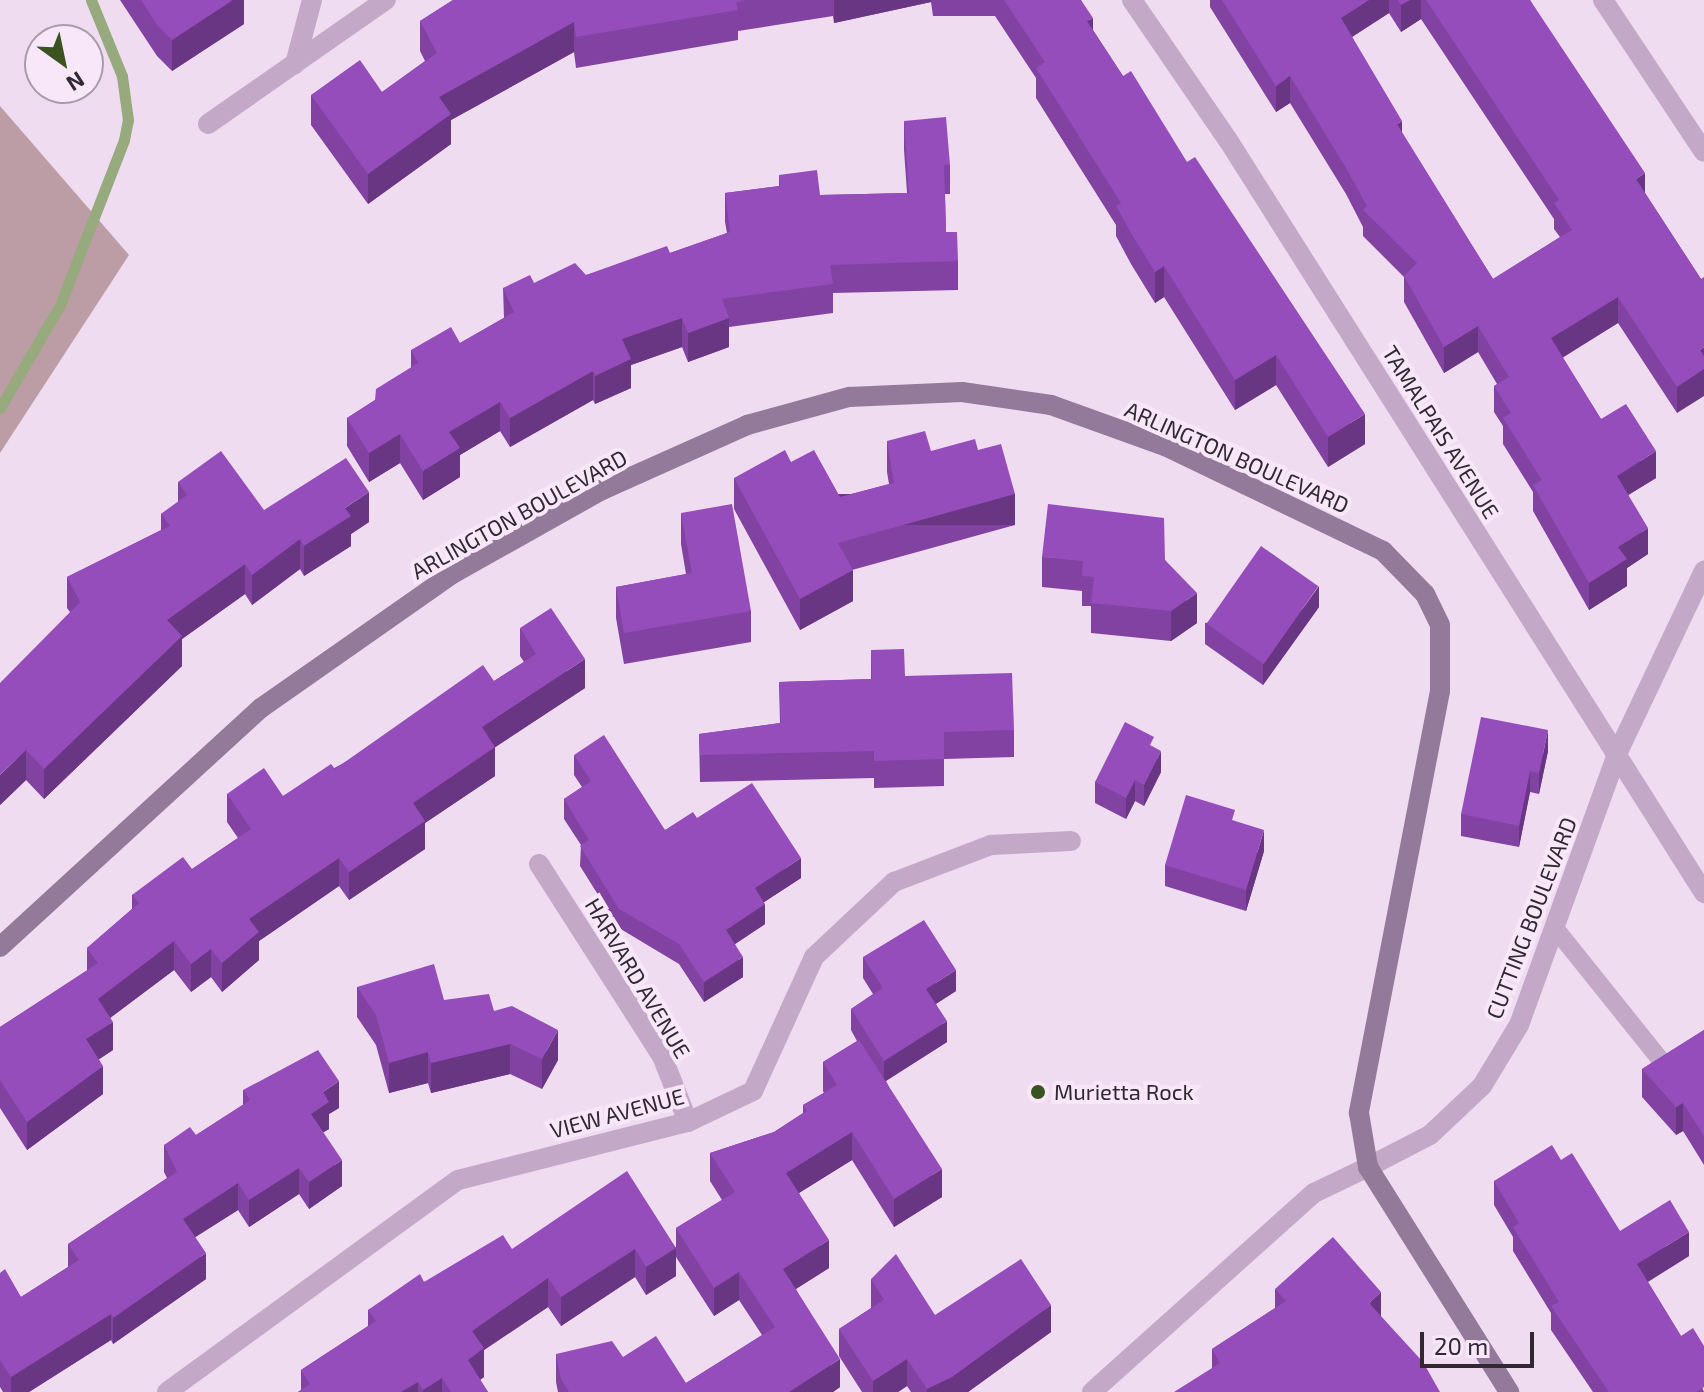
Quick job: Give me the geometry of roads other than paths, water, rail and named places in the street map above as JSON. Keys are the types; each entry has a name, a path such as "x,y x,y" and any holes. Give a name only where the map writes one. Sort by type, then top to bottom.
{"main road":[{"name":"ARLINGTON BOULEVARD","path":"0,947 261,708 454,573 602,490 747,425 849,397 992,394 1051,405 1165,446 1383,551 1425,594 1440,625 1441,679 1359,1113 1368,1167 1509,1392"}],"street":[{"path":"295,64 312,0"},
{"path":"208,124 386,0"},
{"name":"TAMALPAIS AVENUE","path":"1132,0 1228,140 1704,893"},
{"path":"1603,0 1704,152"},
{"name":"CUTTING BOULEVARD","path":"1092,1392 1314,1193 1430,1135 1482,1086 1519,1025 1617,754 1704,571"},
{"name":"VIEW AVENUE","path":"167,1392 458,1180 688,1122 753,1091 814,957 894,882 991,845 1071,841"},
{"name":"HARVARD AVENUE","path":"539,864 662,1056 688,1122"}],"lane":[{"path":"1554,927 1666,1067"}],"waterway":[{"path":"0,408 60,305 124,140 128,120 122,76 91,0"}],"place":[{"name":"Murietta Rock","path":"1038,1092"}]}
